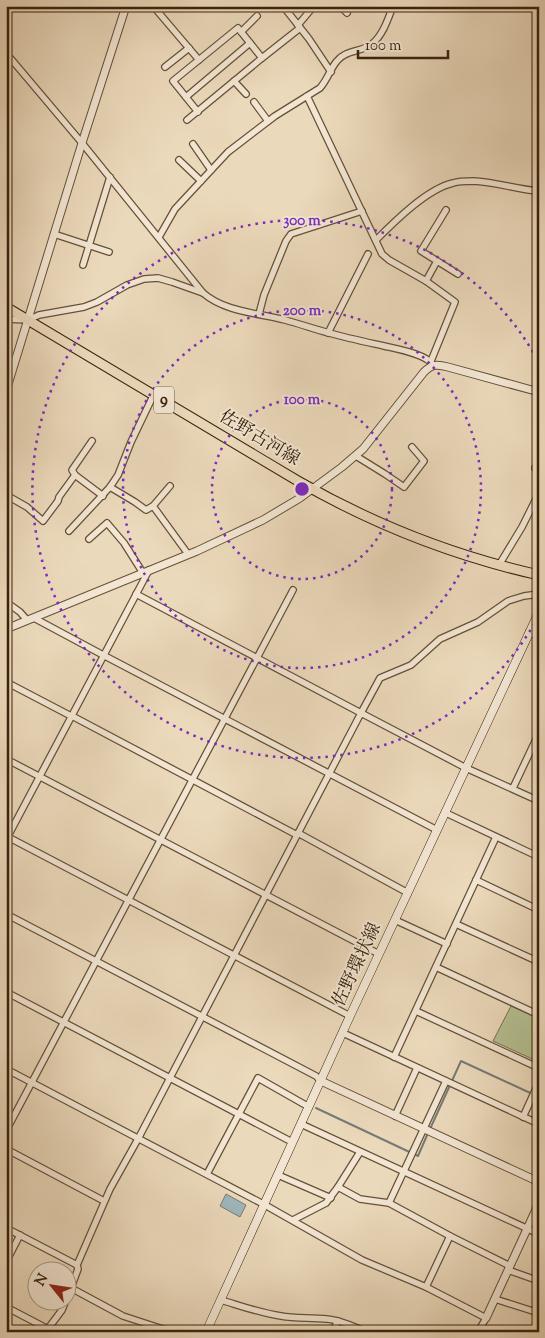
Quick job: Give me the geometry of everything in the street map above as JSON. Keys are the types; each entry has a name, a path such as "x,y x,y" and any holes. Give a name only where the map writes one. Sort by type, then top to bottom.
{"main road":[{"name":"佐野古河線","path":"6,307 313,489 392,528 499,565 539,575"},
{"name":"佐野環状線","path":"206,1332 350,1016 539,612"}],"street":[{"path":"6,391 126,6"},
{"path":"153,6 199,60"},
{"path":"187,120 299,26 314,6"},
{"path":"340,6 346,13"},
{"path":"159,237 175,209 228,152 268,121 320,88 326,82 337,60 348,53 371,44 388,20 393,6"},
{"path":"537,6 539,12"},
{"path":"287,8 331,72"},
{"path":"241,32 257,16"},
{"path":"198,112 173,81 238,28 262,58"},
{"path":"186,97 250,43"},
{"path":"165,67 189,48"},
{"path":"6,53 110,177 203,293 210,299 221,305 400,350 432,363 539,392"},
{"path":"234,81 246,94"},
{"path":"6,629 188,554 263,520 313,489 363,450 432,363 456,303 426,281 382,254 307,96"},
{"path":"254,102 268,121"},
{"path":"193,144 211,170"},
{"path":"180,160 201,181"},
{"path":"82,265 110,177"},
{"path":"376,240 413,206 442,187 454,182 473,181 538,191"},
{"path":"446,210 421,251 458,274"},
{"path":"259,314 264,295 286,241 291,234 362,211"},
{"path":"54,234 109,252"},
{"path":"328,333 368,254"},
{"path":"426,281 437,262"},
{"path":"6,319 28,320 39,315 84,307 144,278 158,278 203,293"},
{"path":"70,531 103,496 118,475 131,442 154,394"},
{"path":"92,441 72,470 75,475 103,496"},
{"path":"356,456 404,488 424,461 412,447"},
{"path":"6,495 27,506 43,521 75,475"},
{"path":"110,487 146,510 153,506 170,486"},
{"path":"499,565 522,527 539,493"},
{"path":"153,506 188,554"},
{"path":"89,539 107,523 146,571"},
{"path":"146,571 136,594 7,838 234,954 350,1016"},
{"path":"6,1131 293,590"},
{"path":"136,594 466,768 539,801"},
{"path":"78,1263 104,1201 380,678 412,664 440,639 478,622 508,601 539,594"},
{"path":"6,602 20,612 27,620"},
{"path":"34,618 437,830"},
{"path":"529,632 539,637"},
{"path":"6,682 408,893"},
{"path":"513,788 539,733"},
{"path":"6,759 379,954"},
{"path":"446,813 539,857"},
{"path":"394,1057 496,837"},
{"path":"476,880 539,910"},
{"path":"6,914 316,1076 321,1081 539,1182"},
{"path":"395,920 447,944"},
{"path":"456,924 539,962"},
{"path":"436,967 539,1015"},
{"path":"6,992 292,1142"},
{"path":"416,1011 539,1068"},
{"path":"343,1034 539,1124"},
{"path":"395,1116 416,1068"},
{"path":"6,1069 293,1220 362,1260 426,1287 486,1318"},
{"path":"207,1174 258,1078 309,1107"},
{"path":"388,1203 405,1171 446,1081"},
{"path":"523,1117 539,1082"},
{"path":"301,1124 539,1234"},
{"path":"6,1149 104,1201"},
{"path":"293,1220 326,1203 331,1198 360,1152"},
{"path":"278,1175 331,1198"},
{"path":"338,1188 360,1199 388,1203 509,1268 539,1281"},
{"path":"478,1332 539,1203"},
{"path":"6,1228 68,1260"},
{"path":"6,1262 20,1235"},
{"path":"426,1287 450,1236"},
{"path":"78,1292 123,1316 172,1332"},
{"path":"495,1299 539,1312"},
{"path":"221,1300 282,1316 338,1321 367,1332"},
{"path":"6,1307 47,1330 62,1310"},
{"path":"332,1332 338,1321"}],"green space":[{"path":"511,1006 539,1019 539,1062 493,1041"}],"water":[{"path":"226,1194 246,1205 240,1217 220,1206"}],"waterway":[{"path":"430,1129 461,1061 539,1097"},
{"path":"316,1108 418,1156 428,1133"}]}
